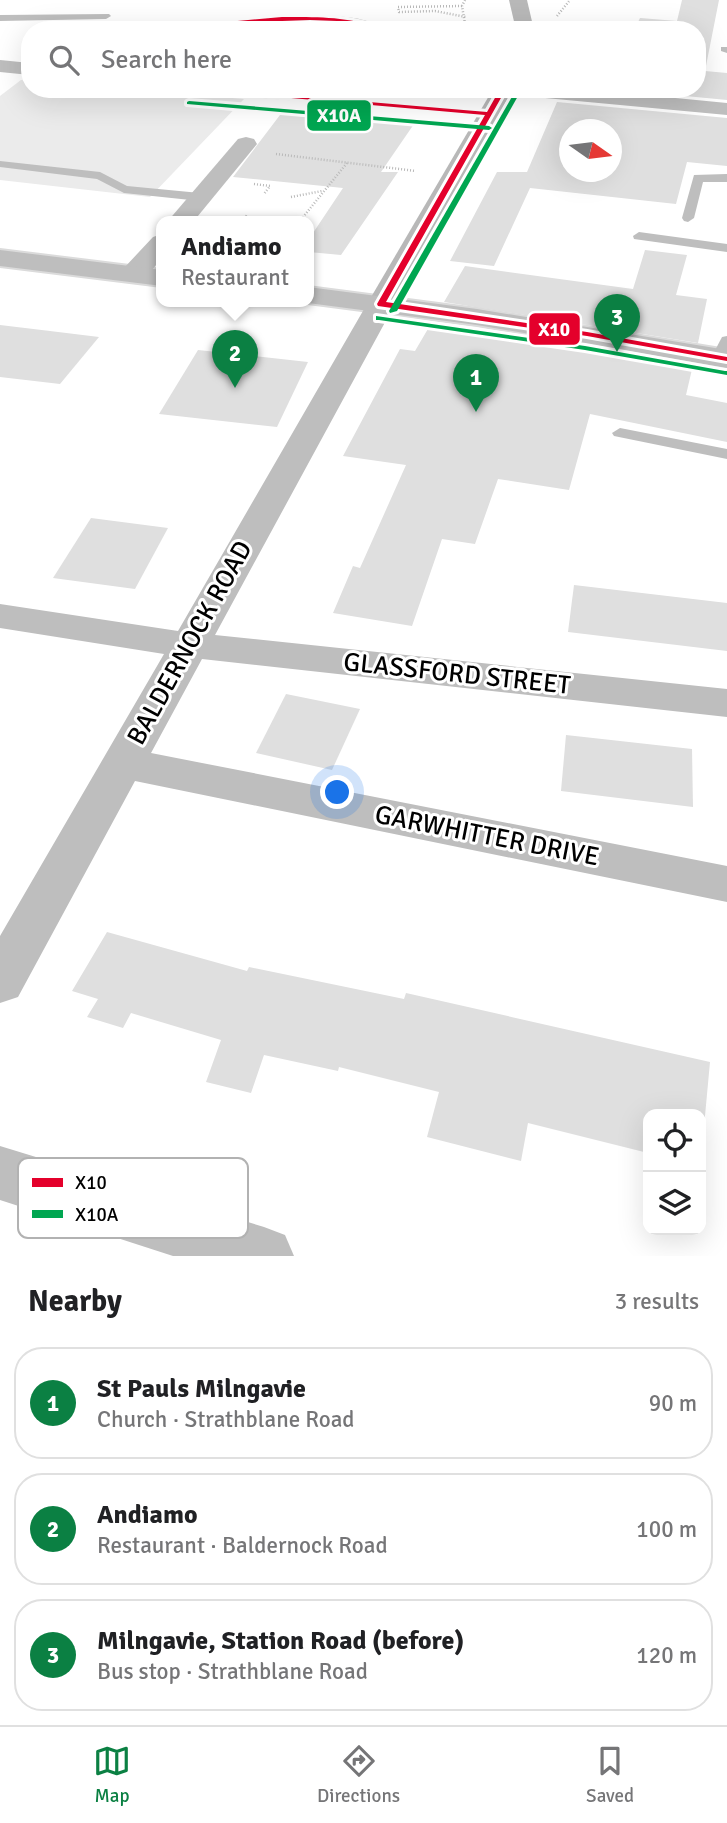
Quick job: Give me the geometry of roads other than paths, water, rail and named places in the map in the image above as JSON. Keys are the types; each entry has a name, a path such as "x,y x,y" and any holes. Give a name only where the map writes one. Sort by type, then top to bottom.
{"main road":[{"path":"518,0 523,21"},
{"path":"382,304 498,98"}],"street":[{"path":"0,66 21,68"},
{"path":"322,100 327,98"},
{"path":"609,98 727,109"},
{"path":"184,216 244,147"},
{"path":"133,274 156,249"},
{"path":"0,258 156,277"},
{"path":"314,296 724,352"},
{"name":"BALDERNOCK ROAD","path":"0,982 382,304"},
{"name":"GLASSFORD STREET","path":"0,616 188,645 727,703"},
{"name":"GARWHITTER DRIVE","path":"123,762 727,884"},
{"path":"0,1173 18,1179"},
{"path":"207,1238 264,1256"}],"lane":[{"path":"0,18 106,16"},
{"path":"289,21 353,21"},
{"path":"298,98 490,114"},
{"path":"367,98 379,105"},
{"path":"0,163 100,176 124,189 201,197"},
{"path":"688,218 698,178 727,178"},
{"path":"639,236 727,248"},
{"path":"620,433 727,454"}],"place":[{"name":"Milngavie, Station Road (before)","path":"617,352"},
{"name":"Andiamo","path":"235,388"},
{"name":"St Pauls Milngavie","path":"476,412"}]}
